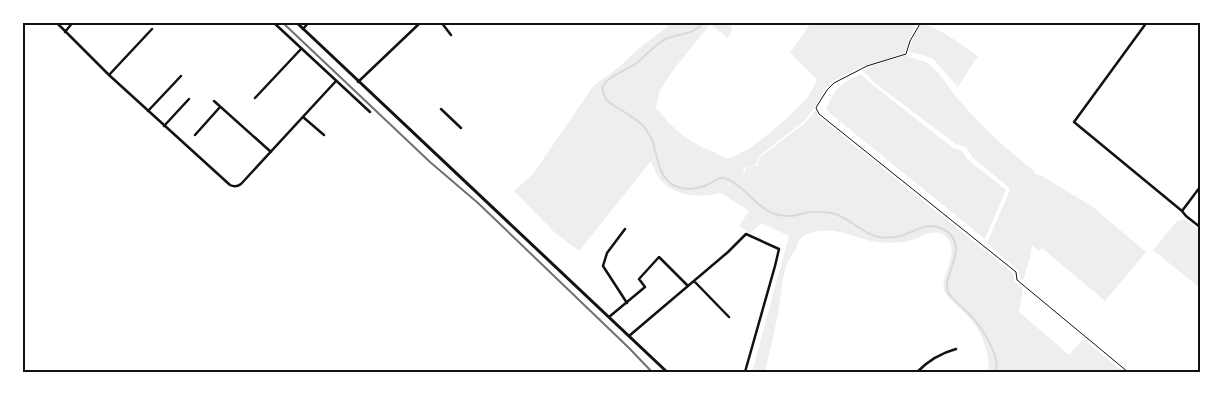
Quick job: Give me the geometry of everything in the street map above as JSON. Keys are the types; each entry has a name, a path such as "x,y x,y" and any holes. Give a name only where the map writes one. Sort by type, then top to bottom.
{"street":[{"path":"56,22 109,76 234,187 241,184 336,81"},
{"path":"65,32 73,22"},
{"path":"273,22 370,112"},
{"path":"296,22 668,372"},
{"path":"303,29 309,22"},
{"path":"358,82 421,22"},
{"path":"441,22 451,35"},
{"path":"1147,22 1074,122 1200,227"},
{"path":"109,76 152,29"},
{"path":"255,98 301,48"},
{"path":"148,111 181,76"},
{"path":"164,126 189,99"},
{"path":"214,101 270,152"},
{"path":"195,135 220,106"},
{"path":"440,109 461,128"},
{"path":"303,116 324,135"},
{"path":"1182,211 1200,187"},
{"path":"625,229 607,253 603,266 627,303"},
{"path":"629,336 728,252 746,234 779,249 745,372"},
{"path":"609,317 645,287 639,278 659,257 688,286"},
{"path":"694,281 729,317"},
{"path":"917,372 944,353 956,348"}],"path":[{"path":"921,22 910,40 906,54 867,66 834,83 827,90 816,108 819,114 1016,272 1017,280 1128,372"}],"shaded area":[{"path":"911,22 916,24 905,53 859,68 833,81 825,89 815,107 804,121 758,157 756,165 744,168 744,174 745,169 757,166 759,158 806,122 816,110 818,116 1014,274 1014,281 1023,289 1019,312 1069,355 1083,339 1124,372 988,372 988,357 980,334 966,314 944,291 945,278 951,256 950,243 946,237 941,234 931,233 909,241 883,243 828,230 808,234 799,240 788,261 783,276 778,311 765,372 752,372 789,236 762,223 750,233 739,226 749,211 721,193 688,195 672,189 659,178 651,161 579,251 554,232 514,191 533,174 594,85 618,68 637,50 668,26 666,23 730,23 732,30 728,38 710,24 674,69 659,92 656,107 682,135 726,158 744,151 756,143 806,99 817,79 790,53 811,23"},
{"path":"920,25 927,25 942,32 978,56 958,87 933,59 908,52"},
{"path":"906,55 930,65 974,117 1036,174 1093,207 1146,252 1105,301 1042,248 1039,251 1032,245 1023,281 1020,278 1019,271 987,243 1010,190 1008,187 972,157 966,147 956,144 875,83 862,70"},
{"path":"861,74 953,148 962,151 968,160 1006,190 985,239 826,110 839,88"},
{"path":"1184,219 1200,231 1200,288 1153,250 1176,222"}],"waterway":[{"path":"703,22 691,32 662,41 637,63 605,82 603,86 605,97 608,101 635,119 647,131 654,146 660,169 668,181 676,187 692,189 707,185 719,178 724,178 739,186 760,206 772,213 781,216 811,212 832,213 878,237 898,237 927,226 943,229 952,236 956,253 948,280 947,288 949,294 982,330 996,359 996,372"}],"railway":[{"path":"282,22 430,162 478,203 652,372"}]}
